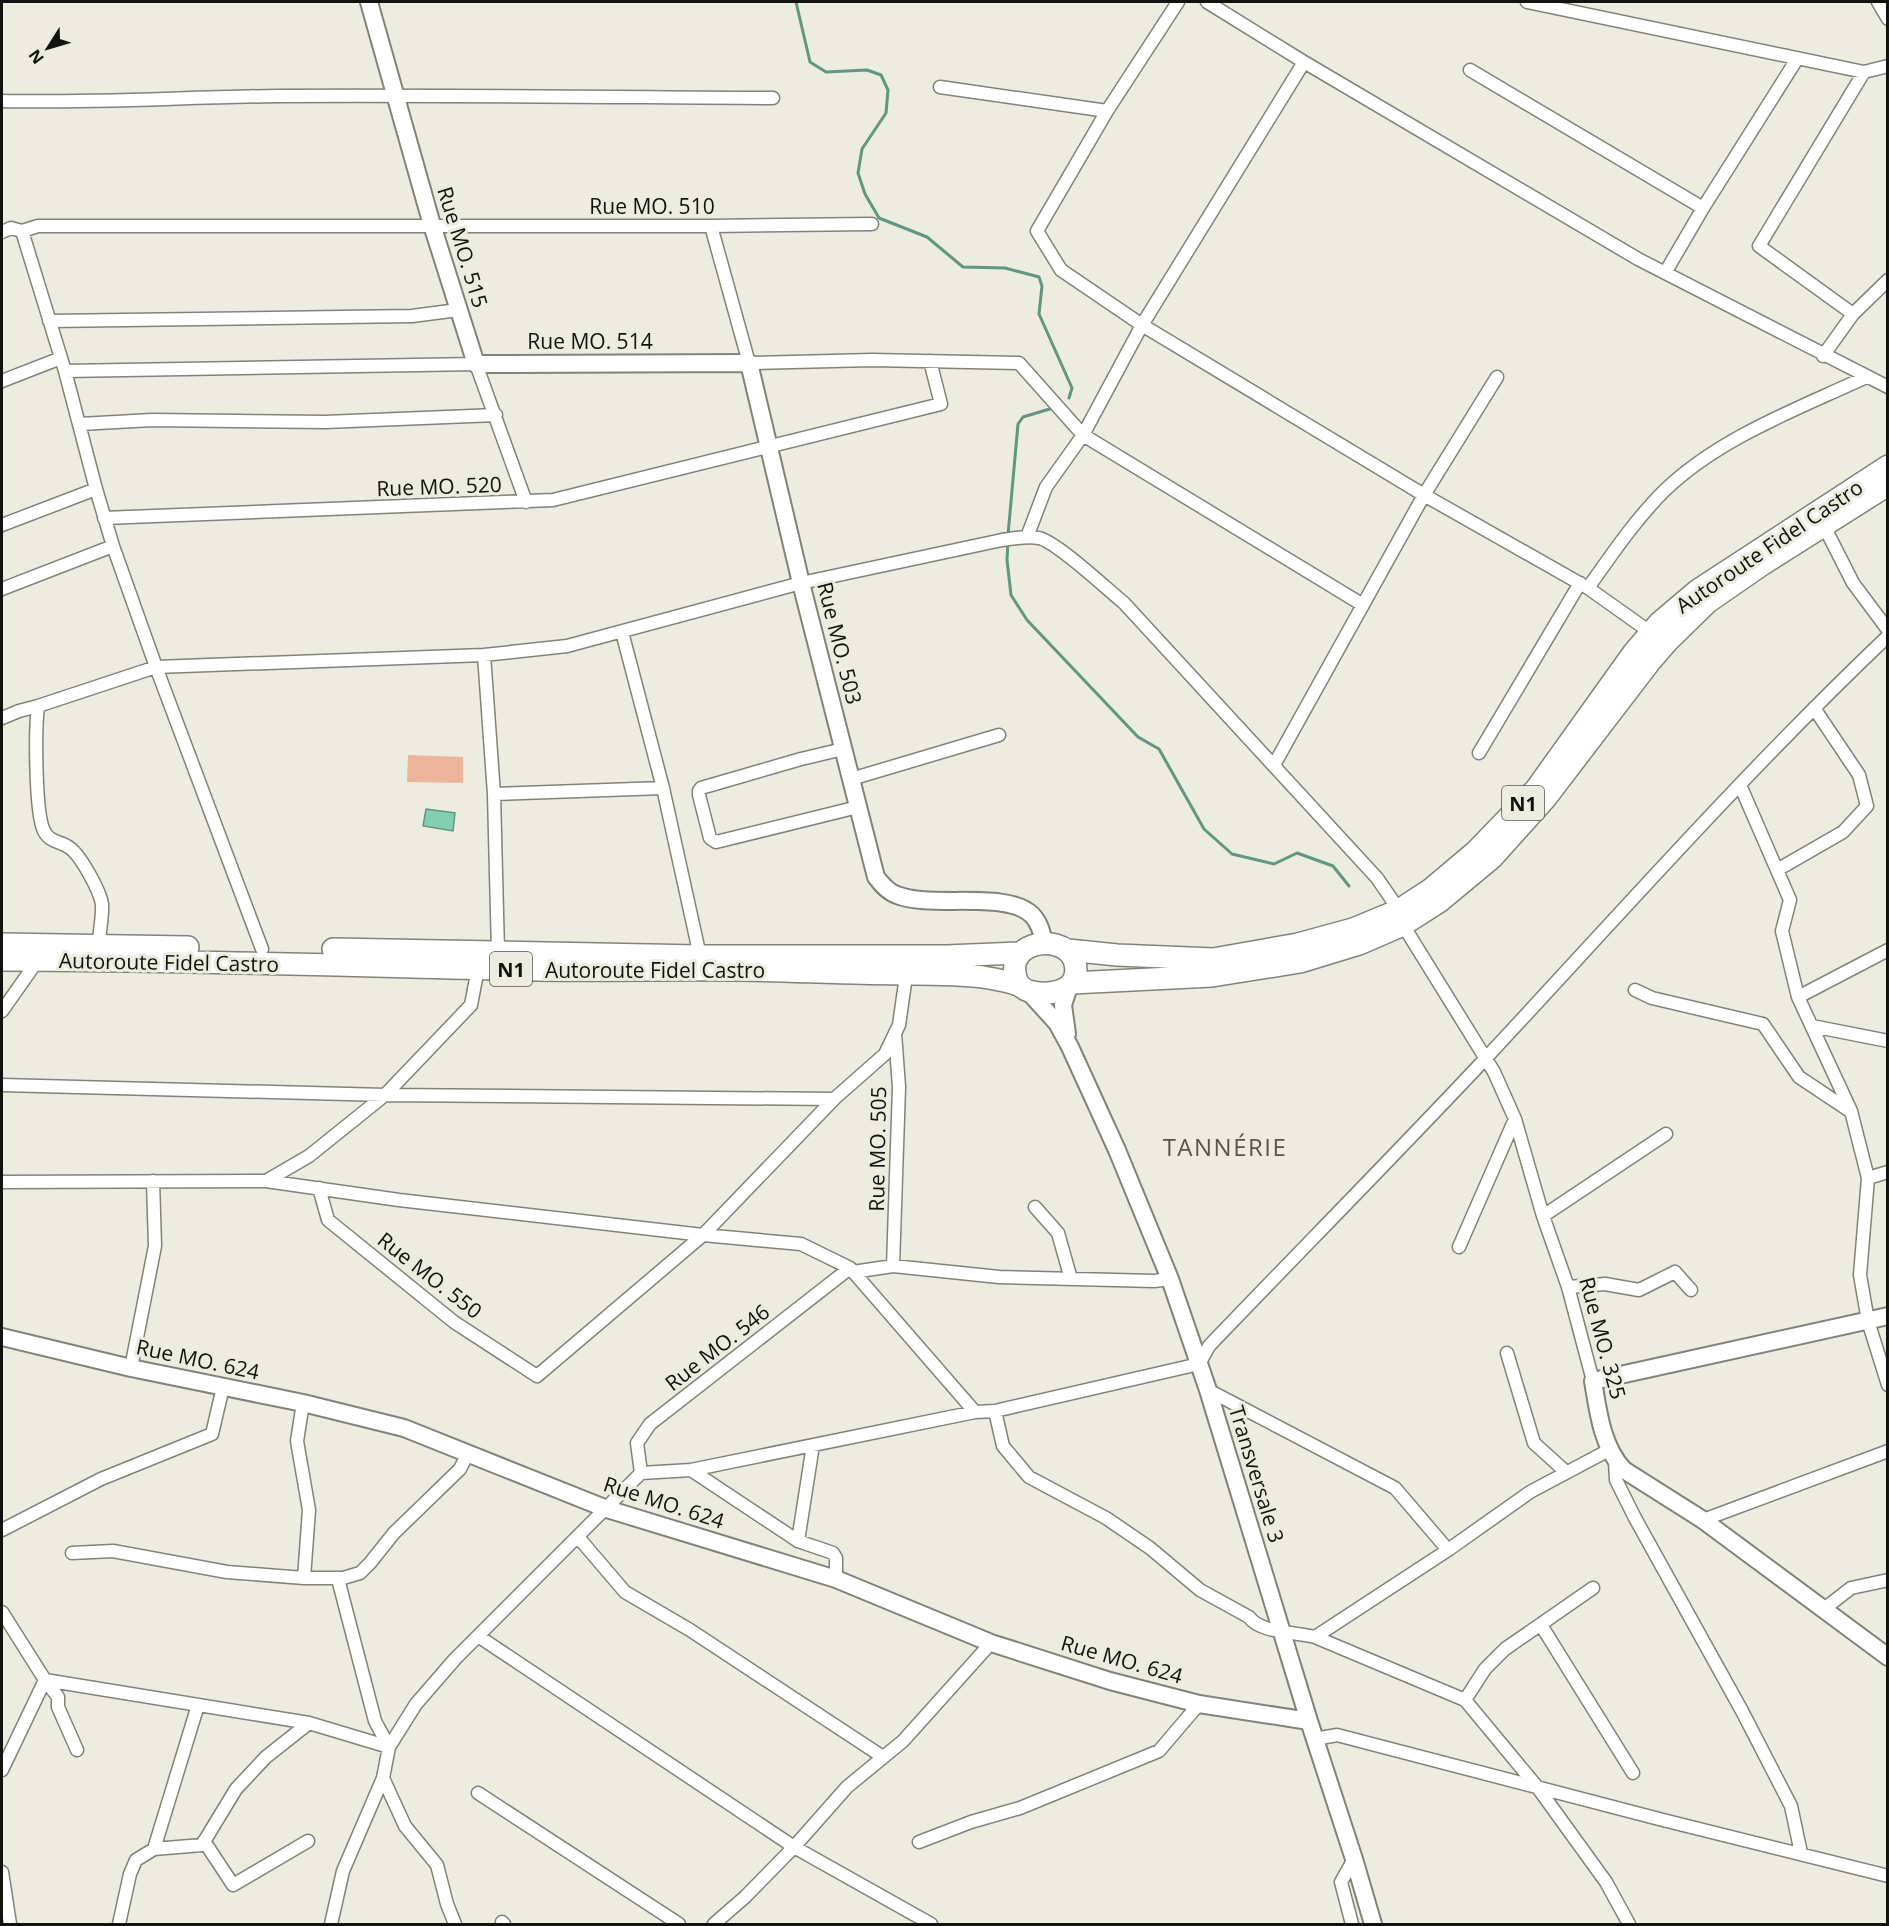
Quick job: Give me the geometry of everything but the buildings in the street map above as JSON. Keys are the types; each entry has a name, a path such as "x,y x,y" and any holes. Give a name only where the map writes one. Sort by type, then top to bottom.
{"highway":[{"name":"Autoroute Fidel Castro","path":"1070,985 1212,976 1300,962 1359,944 1401,917 1475,852 1536,789 1650,632 1698,590 1887,466"},
{"name":"Autoroute Fidel Castro","path":"1068,950 1117,955 1213,958 1298,944 1401,917 1439,902 1492,858 1545,799 1649,663 1708,602 1887,485"},
{"name":"Autoroute Fidel Castro","path":"2,944 99,953 478,968 741,970 907,965 1019,953"},
{"path":"1034,945 1059,946 1068,950 1075,960 1077,969 1070,985 1055,992 1023,988 1014,976 1014,967 1019,953 1034,945"},
{"name":"Autoroute Fidel Castro","path":"2,960 39,960 99,953 262,949 700,956 907,965 1023,988"}],"street":[{"name":"Rue MO. 515","path":"369,2 458,310 526,502"},
{"path":"1178,2 1107,111 1037,231 1061,270 1142,325 1424,495 1584,585 1650,632"},
{"path":"1207,2 1304,63 1665,273 1887,387"},
{"path":"1527,2 1864,72 1887,66"},
{"path":"1878,2 1887,19"},
{"path":"1665,273 1797,59"},
{"path":"2,718 156,667 484,655 567,646 801,583 1015,538 1046,487 1083,435 1142,325 1304,63"},
{"path":"1470,70 1703,208"},
{"path":"1853,314 1759,246 1864,72"},
{"path":"940,87 1107,111"},
{"path":"2,101 61,102 182,97 394,95 773,98"},
{"name":"Rue MO. 510","path":"2,232 11,228 22,231 39,226 872,224"},
{"name":"Rue MO. 503","path":"711,226 749,363 801,583 876,877 885,888 897,895 915,899 994,903 1023,908 1034,917 1042,930 1045,945"},
{"path":"22,231 65,371 113,546 262,949"},
{"path":"1823,356 1853,314 1887,280"},
{"path":"49,321 412,316 458,310"},
{"path":"2,381 61,358"},
{"name":"Rue MO. 514","path":"65,371 872,360 1019,363 1083,435 1363,605"},
{"name":"Rue MO. 520","path":"104,518 553,500 941,404 930,362"},
{"path":"1274,765 1424,495 1497,377"},
{"path":"1479,753 1584,585 1665,491 1705,458 1757,428 1866,377"},
{"path":"80,424 152,420 325,422 496,415"},
{"path":"2,525 96,489"},
{"path":"1824,526 1853,583 1887,630"},
{"name":"Rue MO. 325","path":"1015,538 1042,539 1077,563 1124,603 1377,878 1485,1058 1515,1119 1543,1216 1568,1287 1612,1456"},
{"path":"2,589 113,546"},
{"path":"622,632 663,788 700,956"},
{"path":"331,1924 343,1871 383,1778 389,1747 416,1704 478,1636 641,1473 691,1470 975,1412 995,1411 1199,1364 1209,1346 1485,1058 1740,785 1887,636"},
{"path":"484,655 494,794 498,952"},
{"path":"38,706 36,727 38,787 44,831 56,843 72,850 97,889 102,904 99,953"},
{"path":"1777,870 1843,832 1867,806 1859,775 1814,708"},
{"path":"851,779 999,735"},
{"path":"843,749 791,761 701,788 699,795 710,838 716,842 858,807"},
{"path":"1740,785 1790,900 1782,931 1798,997 1851,1111 1868,1178 1860,1275 1868,1321 1887,1385"},
{"path":"494,794 663,788"},
{"path":"1798,997 1887,950"},
{"path":"2,1011 39,960"},
{"path":"703,1235 834,1099 885,1054 899,1025 907,965"},
{"path":"266,1181 309,1156 385,1095 471,1005 478,968"},
{"name":"Transversale 3","path":"1070,985 1063,1005 1070,1047"},
{"name":"Transversale 3","path":"1023,988 1057,1023 1070,1047 1117,1149 1170,1279 1208,1390 1373,1924"},
{"path":"1635,990 1652,998 1763,1024 1799,1077 1851,1111"},
{"path":"1812,1026 1887,1041"},
{"name":"Rue MO. 505","path":"893,1266 899,1087 895,1033"},
{"path":"2,1085 385,1095 834,1099"},
{"path":"1459,1246 1515,1119"},
{"path":"1543,1216 1666,1134"},
{"path":"303,1185 300,1172 309,1156"},
{"path":"1868,1178 1887,1172"},
{"path":"130,1368 155,1246 153,1181"},
{"path":"2,1182 266,1181 399,1200 801,1244 852,1270 975,1412"},
{"name":"Rue MO. 550","path":"319,1188 328,1220 454,1322 537,1376 703,1235"},
{"path":"1035,1207 1058,1233 1071,1280"},
{"path":"852,1270 893,1266 999,1277 1154,1281 1170,1279"},
{"name":"Rue MO. 546","path":"641,1473 637,1443 650,1424 852,1270"},
{"path":"1568,1287 1605,1284 1639,1290 1675,1272 1691,1290"},
{"path":"1593,1381 1887,1316"},
{"name":"Rue MO. 624","path":"2,1337 130,1368 303,1403 404,1428 607,1509 836,1579 991,1643 1110,1681 1199,1704 1309,1721"},
{"path":"1507,1353 1534,1443 1566,1472"},
{"path":"2,1530 101,1479 212,1434 223,1387"},
{"path":"1208,1390 1395,1488 1448,1550"},
{"path":"303,1403 297,1441 309,1510 304,1578"},
{"path":"995,1411 1003,1446 1029,1477 1106,1518 1150,1548 1200,1590 1249,1617 1254,1624 1281,1632 1298,1632 1315,1637 1465,1700 1538,1788 1606,1882 1629,1924"},
{"path":"798,1541 813,1445"},
{"path":"1702,1520 1887,1451"},
{"path":"72,1553 113,1551 228,1572 338,1579 360,1572 370,1563 393,1533 460,1469 468,1453"},
{"path":"1315,1637 1448,1550 1530,1492 1566,1472 1612,1456"},
{"path":"1612,1456 1624,1470 1702,1520 1887,1657"},
{"path":"1612,1456 1616,1480 1630,1509 1742,1711 1791,1806 1801,1853"},
{"path":"691,1470 798,1541 833,1553 836,1558 836,1579"},
{"path":"578,1537 625,1592 690,1630 883,1757"},
{"path":"338,1579 375,1721 389,1747"},
{"path":"1824,1609 1851,1588 1887,1580"},
{"path":"1465,1700 1485,1669 1505,1649 1593,1588"},
{"path":"2,1615 58,1697 58,1707 77,1750"},
{"path":"1541,1625 1633,1773"},
{"path":"478,1636 794,1847 931,1924"},
{"path":"714,1924 745,1897 794,1847 847,1787 903,1741 991,1643"},
{"path":"45,1680 309,1723 389,1747"},
{"path":"2,1770 45,1680"},
{"path":"919,1842 971,1822 1020,1808 1159,1751 1199,1704"},
{"path":"154,1849 198,1706"},
{"path":"119,1924 130,1874 136,1860 154,1849 202,1845 236,1789 266,1757 309,1723"},
{"path":"1315,1739 1337,1735 1887,1876"},
{"path":"2,1741 16,1741"},
{"path":"383,1778 405,1826 437,1865 447,1904 455,1924"},
{"path":"478,1793 679,1924"},
{"path":"204,1841 233,1885 308,1841"},
{"path":"1352,1924 1341,1882 1354,1859"},
{"path":"2,1872 10,1924"}],"shaded area":[{"path":"408,755 463,757 463,783 407,782"},
{"path":"426,809 455,813 453,831 423,826"}],"waterway":[{"path":"796,2 810,62 826,72 867,70 881,75 888,90 886,113 862,149 858,173 865,194 879,218 927,237 963,267 1005,268 1039,277 1042,286 1039,314 1072,388 1069,398"},
{"path":"1008,535 1018,424 1023,417 1053,408"},
{"path":"1008,541 1007,560 1011,595 1027,620 1138,737 1159,749 1204,829 1232,854 1274,864 1297,853 1333,866 1349,886"}],"district":[{"name":"TANNÉRIE","path":"1225,1146"}]}
